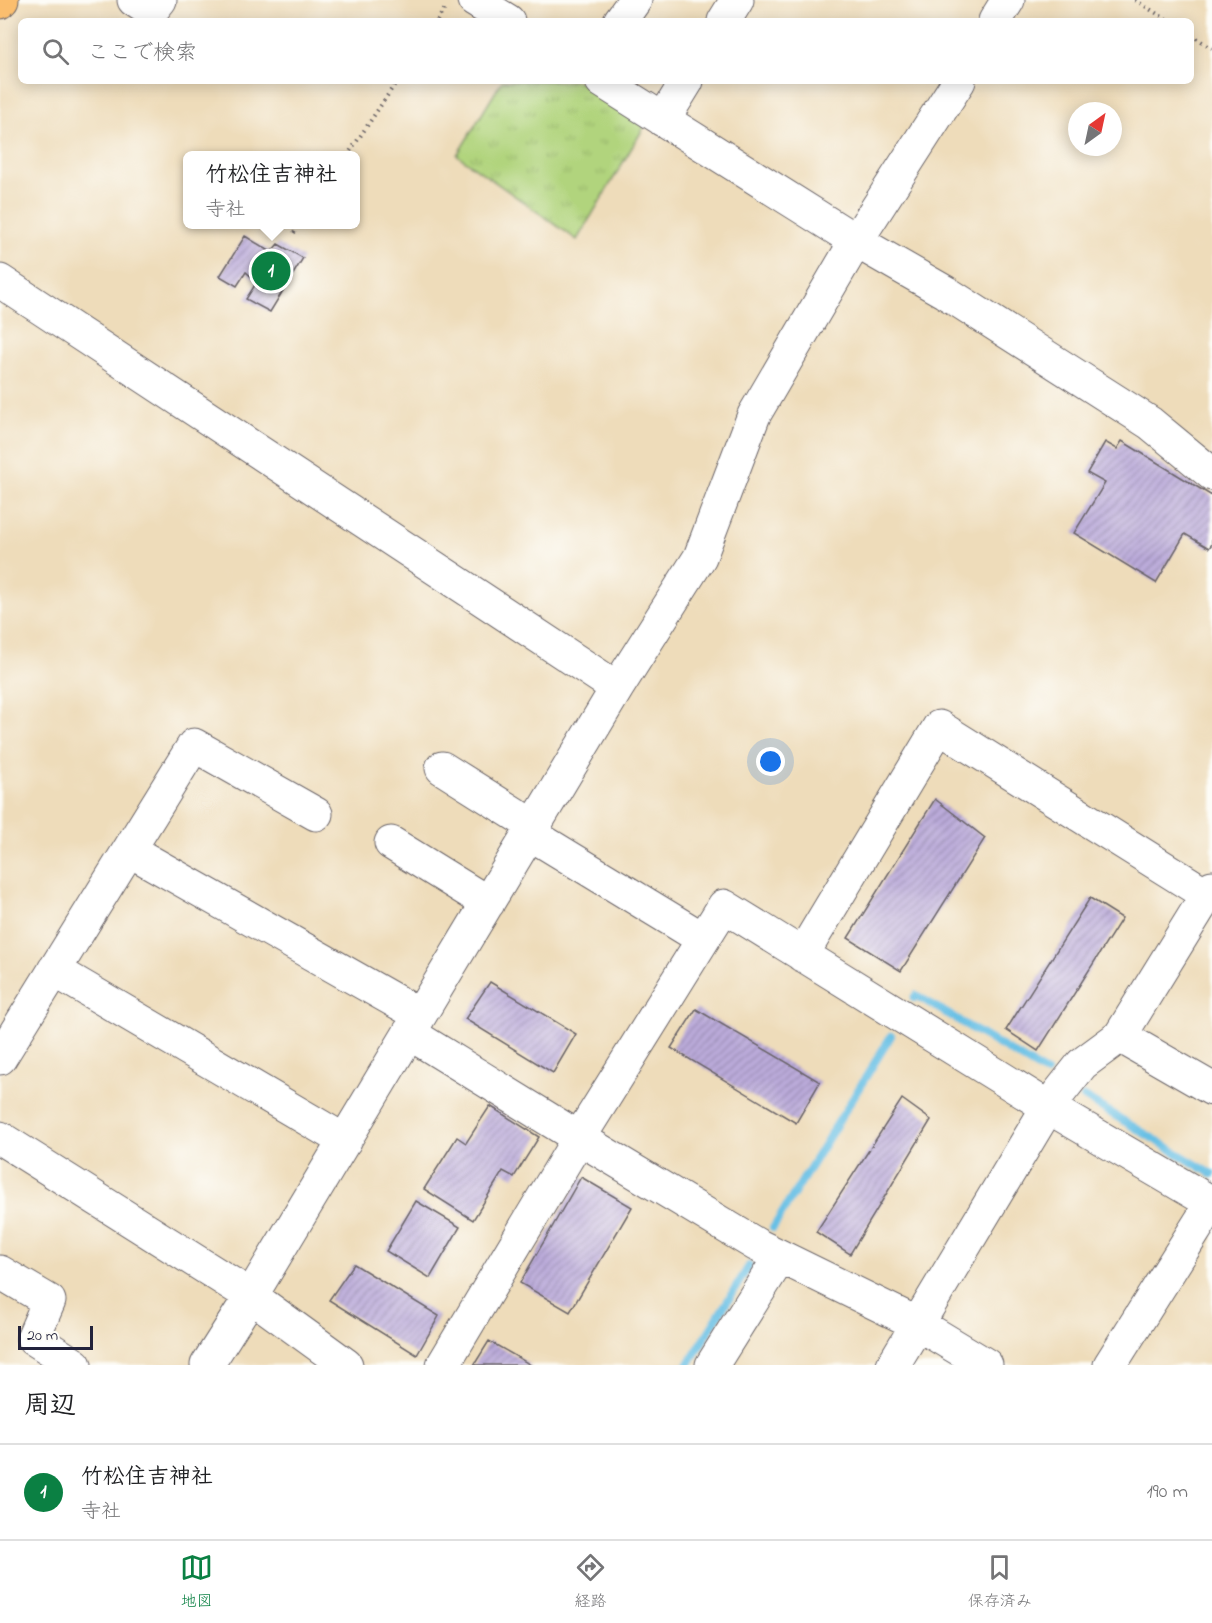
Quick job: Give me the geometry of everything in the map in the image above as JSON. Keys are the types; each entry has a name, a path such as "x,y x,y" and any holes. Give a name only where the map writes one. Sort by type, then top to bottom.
{"street":[{"path":"134,0 151,11 160,0"},
{"path":"474,0 503,18"},
{"path":"726,18 738,0"},
{"path":"997,18 1008,0"},
{"path":"607,84 856,241 945,292 1150,423 1212,474"},
{"path":"663,120 685,84"},
{"path":"207,1365 345,1141 617,688 700,557 754,415 856,241 957,84"},
{"path":"0,281 617,688"},
{"path":"802,955 939,727 1210,893 1120,1036 1082,1064 1048,1107 893,1365"},
{"path":"0,1058 194,745 316,814"},
{"path":"442,768 532,830 704,939"},
{"path":"391,843 488,903"},
{"path":"129,850 415,1024 579,1138 757,1245 918,1324 986,1365"},
{"path":"442,1365 579,1138 724,906 1048,1107 1212,1203 1110,1365"},
{"path":"54,970 345,1141"},
{"path":"1120,1036 1212,1089"},
{"path":"0,1138 251,1296 346,1365"},
{"path":"711,1365 780,1257"},
{"path":"0,1272 49,1301 33,1338 75,1365"}],"path":[{"path":"438,18 450,0"},
{"path":"1135,0 1163,18"},
{"path":"1194,37 1212,48"},
{"path":"350,151 395,84"},
{"path":"294,233 297,229"}],"green space":[{"path":"500,84 584,84 646,124 577,240 457,155"}],"building":[{"path":"245,236 271,252 278,244 303,258 270,312 246,299 257,282 246,272 237,286 220,276"},
{"path":"1122,441 1212,496 1212,544 1209,548 1185,534 1156,583 1074,533 1105,483 1087,473 1105,442 1117,449"},
{"path":"935,799 985,838 901,971 848,938"},
{"path":"1090,898 1122,918 1038,1051 1006,1030"},
{"path":"490,982 576,1034 553,1073 465,1019"},
{"path":"696,1009 820,1082 796,1123 671,1048"},
{"path":"902,1099 931,1120 850,1254 816,1232"},
{"path":"490,1106 539,1137 514,1177 503,1171 473,1220 424,1189 457,1137 466,1143"},
{"path":"581,1177 632,1207 570,1312 520,1283"},
{"path":"416,1201 460,1227 430,1278 386,1251"},
{"path":"354,1264 439,1316 417,1355 329,1300"},
{"path":"489,1341 531,1365 474,1365"}],"waterway":[{"path":"914,998 916,995 1046,1073"},
{"path":"773,1228 891,1036"},
{"path":"1084,1097 1212,1174"},
{"path":"688,1365 749,1266"}],"place":[{"name":"竹松住吉神社","path":"271,271"}]}
